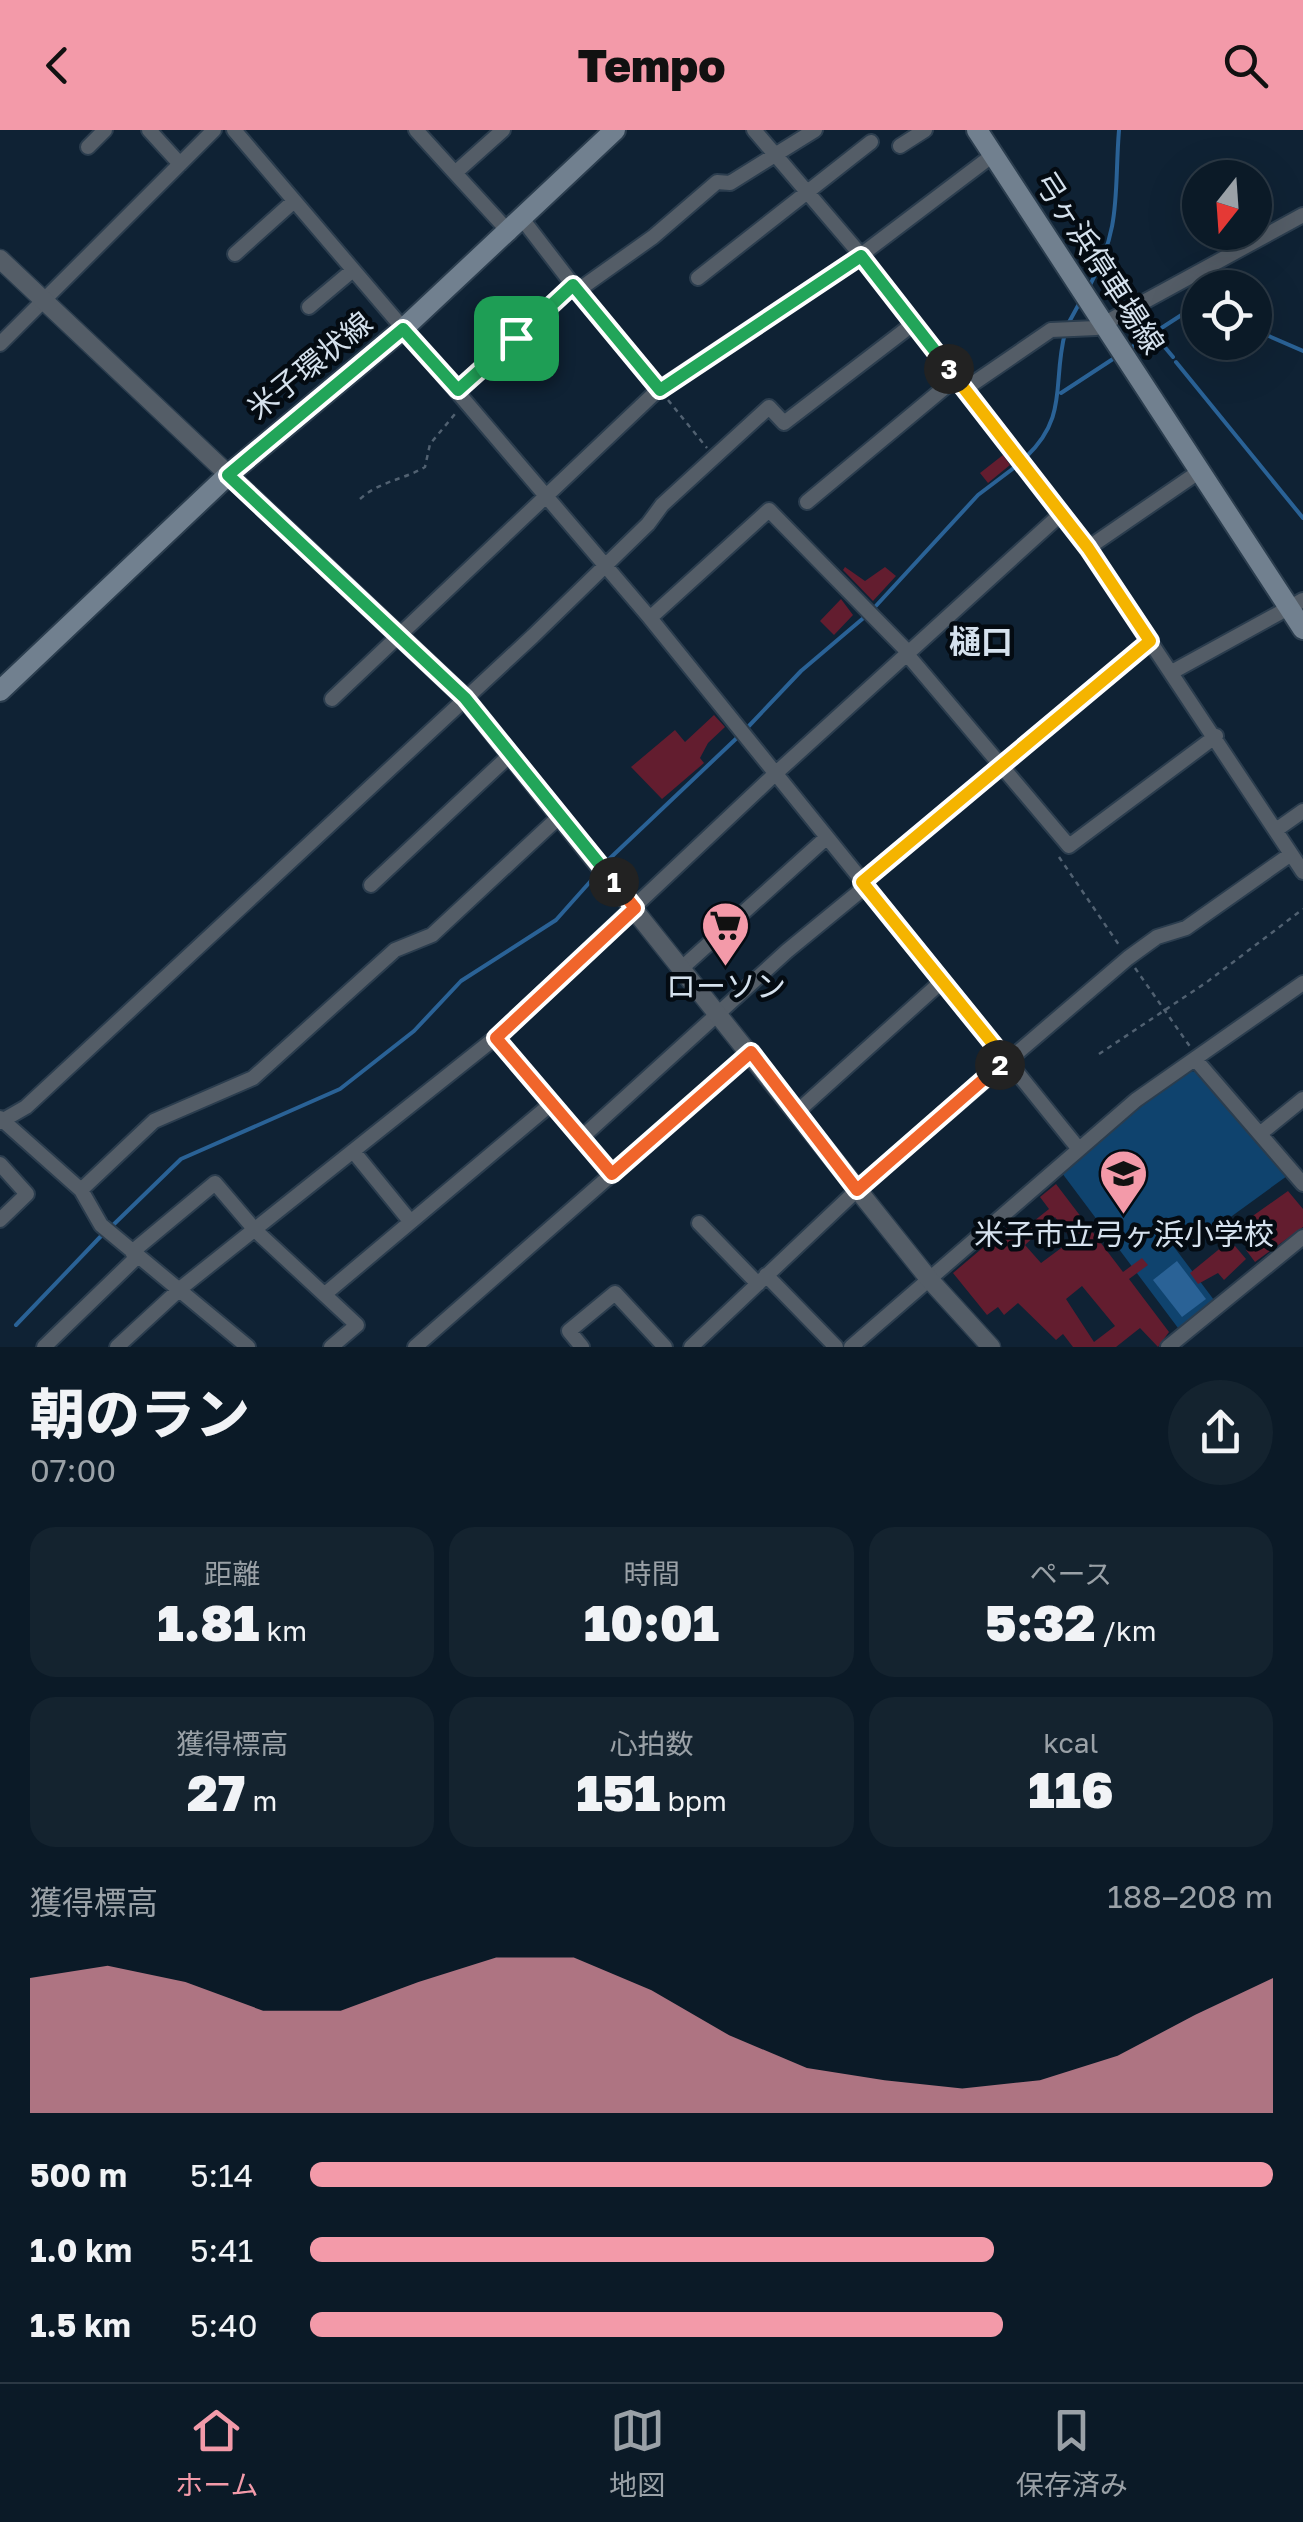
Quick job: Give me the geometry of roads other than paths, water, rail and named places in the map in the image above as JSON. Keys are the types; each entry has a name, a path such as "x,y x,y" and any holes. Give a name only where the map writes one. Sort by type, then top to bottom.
{"main road":[{"name":"米子環状線","path":"0,691 228,475 403,329 614,130"},
{"name":"弓ヶ浜停車場線","path":"977,130 1200,471 1296,604 1303,629"}],"street":[{"path":"88,147 105,130"},
{"path":"150,130 180,164"},
{"path":"0,344 214,130"},
{"path":"234,130 650,618 940,983 1078,1148"},
{"path":"416,130 455,173 516,226 575,288 660,390"},
{"path":"455,173 503,130"},
{"path":"754,130 861,256 1088,548 1303,872"},
{"path":"462,396 575,288 653,237 718,182 730,183 815,130"},
{"path":"900,146 925,130"},
{"path":"698,278 870,142"},
{"path":"332,699 660,390 861,256 993,156"},
{"path":"234,254 294,201"},
{"path":"807,502 960,384 1051,330 1103,324 1303,215"},
{"path":"0,259 465,698 751,1052 928,1279 991,1347"},
{"path":"309,307 353,270"},
{"path":"248,1347 102,1225 81,1190 1,1120 26,1107 465,698 768,407 784,423 914,324"},
{"path":"1088,548 1200,471"},
{"path":"650,618 769,510 907,653 1069,846 1216,736"},
{"path":"118,1347 181,1288 496,1038 775,774 1062,513"},
{"path":"1172,672 1296,604"},
{"path":"580,1138 1000,764 1150,641"},
{"path":"370,885 510,755"},
{"path":"1276,830 1303,812"},
{"path":"81,1190 154,1121 253,1078 394,950 432,935 560,816"},
{"path":"683,968 826,838"},
{"path":"691,1347 709,1341 762,1279 857,1190 1128,958 1157,937 1186,928 1291,854"},
{"path":"798,1111 940,983"},
{"path":"851,1347 1078,1148 1303,983"},
{"path":"496,1038 612,1174"},
{"path":"422,1345 751,1052"},
{"path":"1195,1059 1300,1176"},
{"path":"1261,1133 1303,1100"},
{"path":"325,1294 551,1104"},
{"path":"354,1151 410,1221"},
{"path":"0,1164 27,1194 0,1220"},
{"path":"44,1347 135,1255 215,1183 255,1230 356,1325 331,1347"},
{"path":"699,1224 836,1347"},
{"path":"1168,1347 1303,1237"},
{"path":"582,1347 569,1331 615,1293 664,1347"}],"waterway":[{"path":"1090,285 1112,227 1119,130"},
{"path":"1068,324 1080,302"},
{"path":"1129,349 1182,315"},
{"path":"1026,457 1054,413 1065,333"},
{"path":"1153,333 1173,357"},
{"path":"1272,337 1303,351"},
{"path":"1061,393 1116,357"},
{"path":"1176,362 1303,518"},
{"path":"874,608 978,495 1019,464"},
{"path":"747,728 801,671 867,615"},
{"path":"606,862 740,735"},
{"path":"110,1228 181,1159 340,1089 414,1031 461,981 556,920 597,874"},
{"path":"16,1325 103,1234"}],"place":[{"name":"ローソン","path":"726,968"},
{"name":"米子市立弓ヶ浜小学校","path":"1124,1216"}],"district":[{"name":"樋口","path":"981,642"}]}
